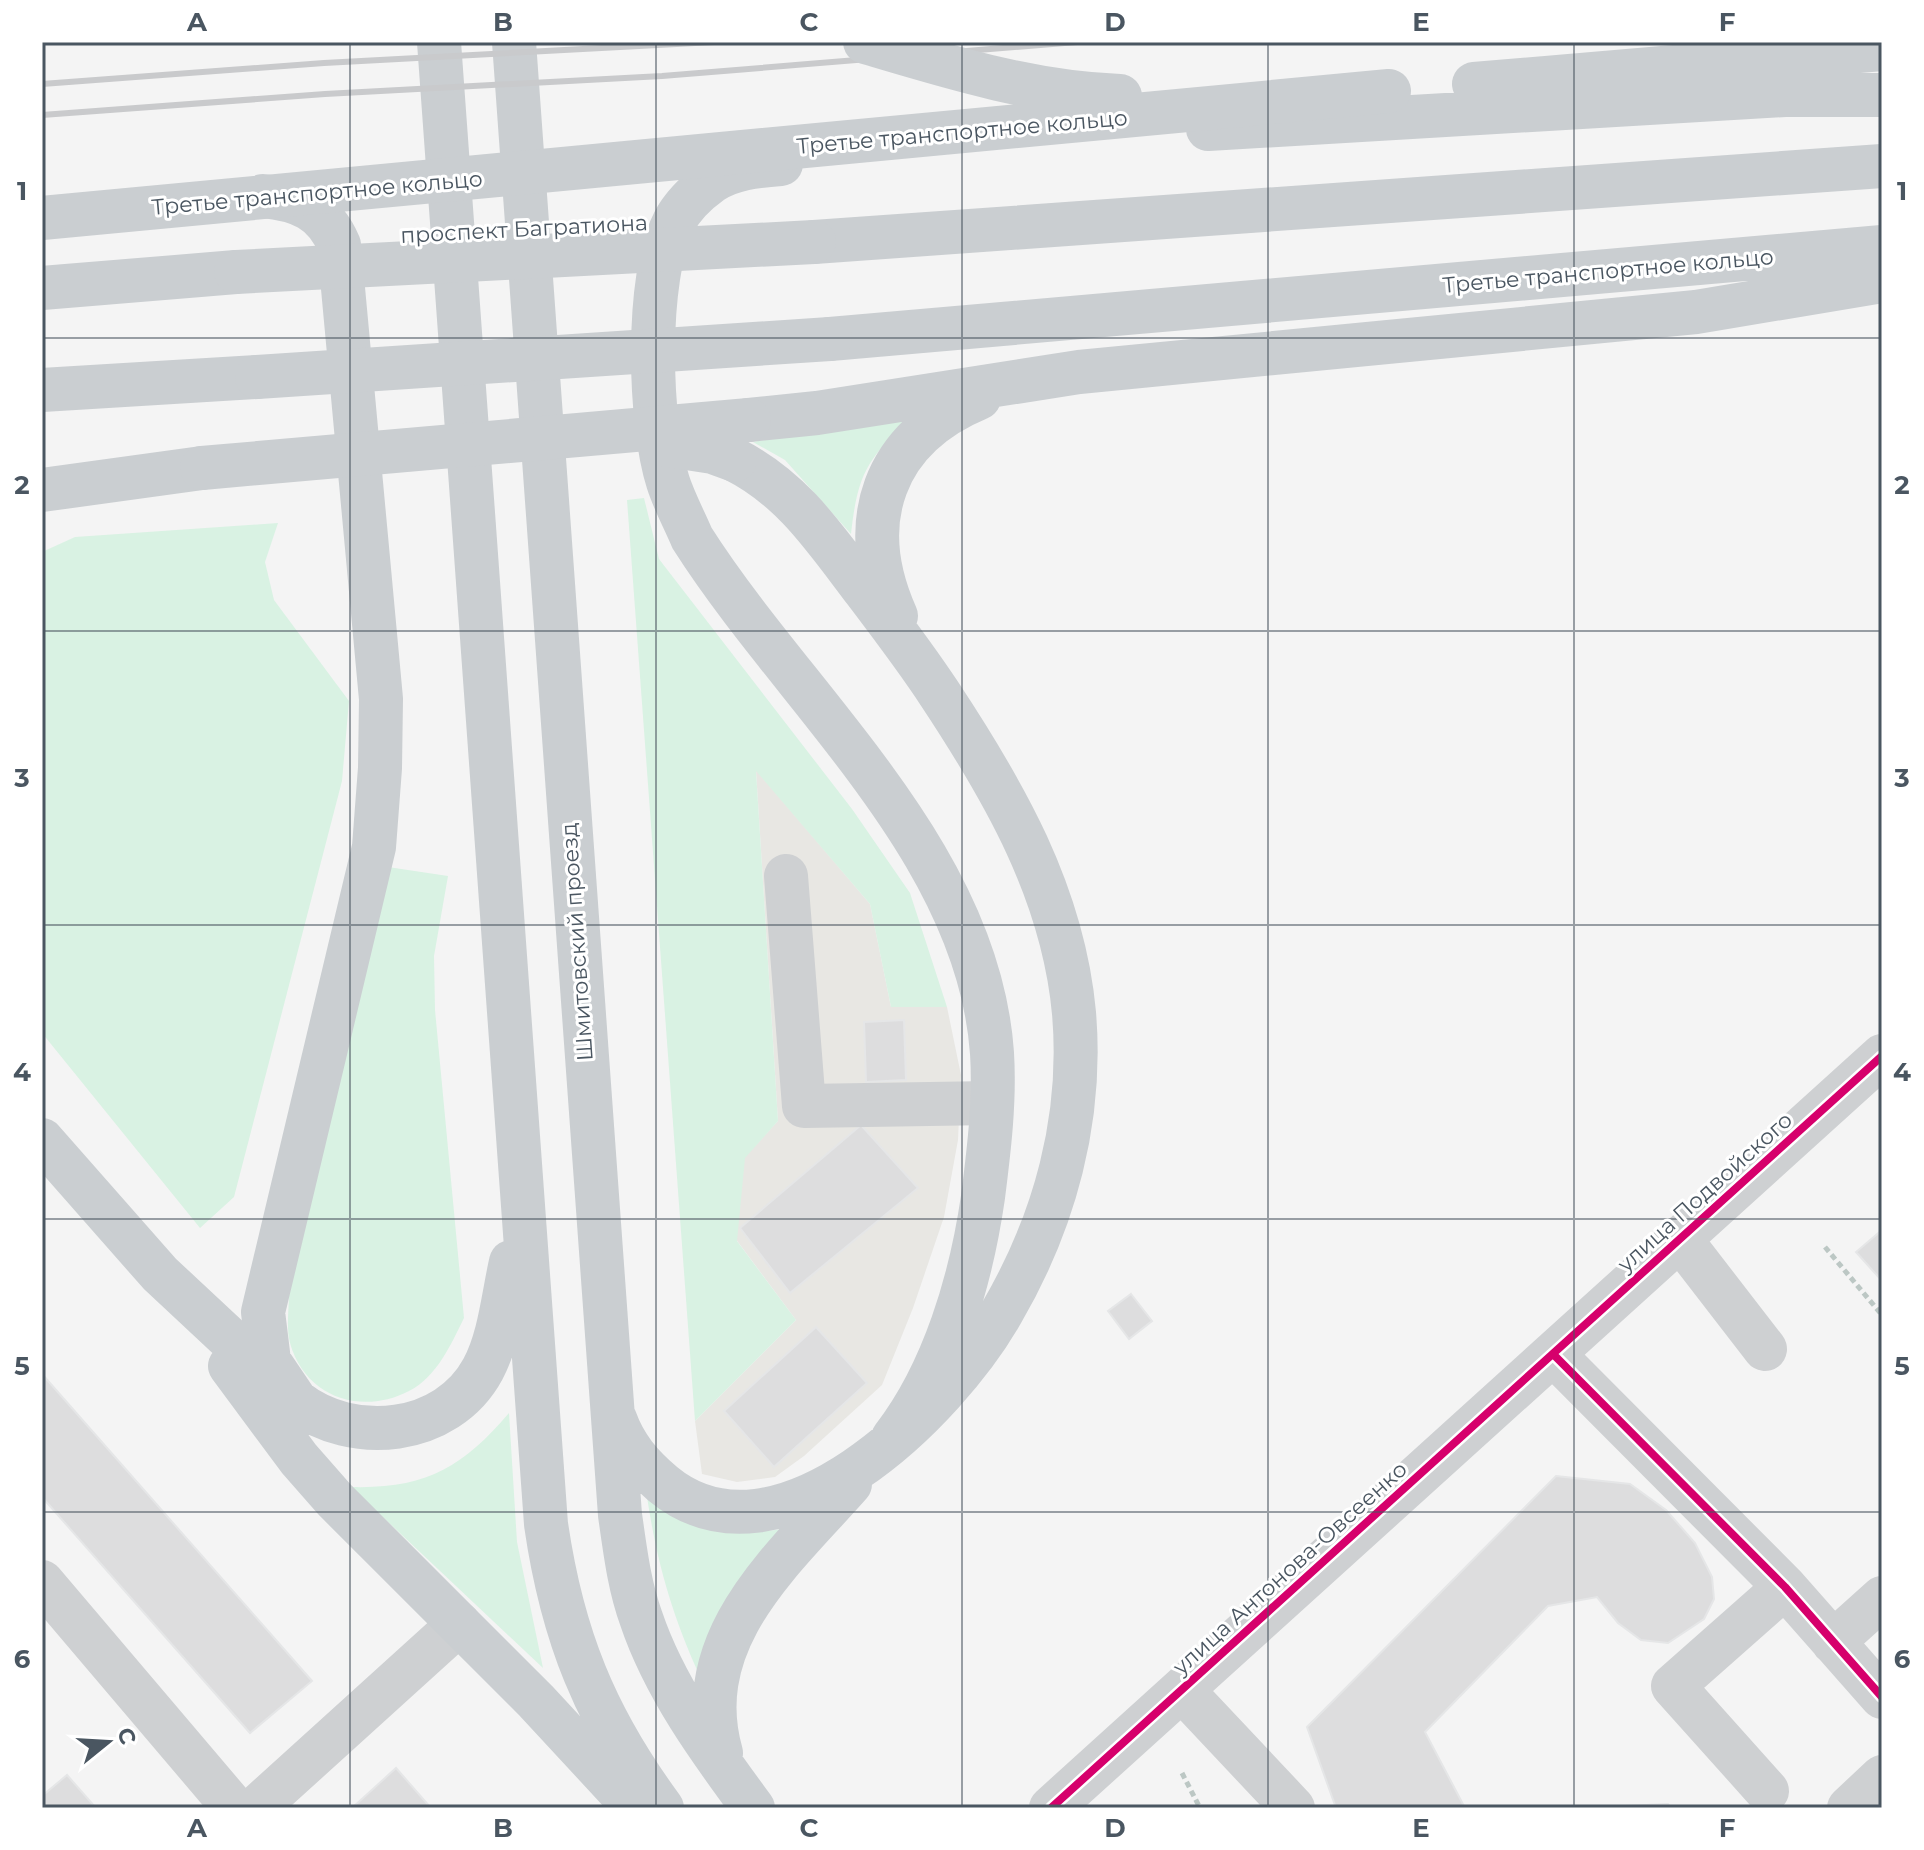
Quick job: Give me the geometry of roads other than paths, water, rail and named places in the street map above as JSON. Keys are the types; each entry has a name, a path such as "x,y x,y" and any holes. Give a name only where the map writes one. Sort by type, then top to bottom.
{"main road":[{"path":"439,42 540,1477 562,1615 581,1668 604,1716 662,1808"},
{"name":"Шмитовский проезд","path":"514,42 609,1402 620,1515 641,1617 674,1689 744,1796"},
{"path":"865,42 964,72 1090,95 1148,97 1352,84 1389,91"},
{"name":"Третье транспортное кольцо","path":"42,218 1389,91 1882,49"},
{"path":"609,1402 624,1440 644,1468 679,1497 706,1508 732,1512 785,1505 837,1484 882,1449 926,1389 964,1281 980,1217 992,1103 992,1053 986,1007 976,969 942,884 912,834 709,564 692,538 668,480 656,419 656,308 664,250 674,222 691,200 712,182 733,172 784,163 1269,124 1785,95 1882,95"},
{"path":"42,259 236,258 814,228 1874,166"},
{"path":"42,206 222,194 280,198 296,201 321,215 339,245 381,699 380,768 374,847 263,1312 269,1361 296,1401"},
{"name":"Третье транспортное кольцо","path":"42,390 830,339 1882,247"},
{"path":"42,288 236,258"},
{"path":"42,478 202,468 608,434 713,452 817,413 1079,372 1696,312 1882,281"},
{"path":"929,678 895,613 879,563 879,509 887,480 900,455 939,418 987,395 1079,372"},
{"path":"742,440 774,483 794,500 929,678 1003,794 1045,888 1068,972 1076,1058 1066,1154 1053,1204 1019,1282 981,1345 882,1449 757,1589 725,1647 713,1692 712,1715 721,1754 744,1796"},
{"path":"42,490 202,468"},
{"path":"42,1140 170,1284 299,1459 635,1808"},
{"path":"170,1284 296,1401 325,1420 363,1429 409,1423 453,1404 483,1369 494,1341 521,1212"}],"street":[{"path":"786,876 804,1106 992,1103"},
{"name":"улица Подвойского","path":"1553,1354 1882,1056"},
{"path":"1680,1239 1765,1349"},
{"path":"1553,1354 1785,1587 1882,1697"},
{"name":"улица Антонова-Овсеенко","path":"1051,1808 1553,1354"},
{"path":"42,1582 234,1808"},
{"path":"1767,1791 1673,1686 1785,1587"},
{"path":"1833,1642 1882,1598"},
{"path":"256,1808 459,1624"},
{"path":"1182,1690 1293,1808"},
{"path":"1849,1808 1882,1777"}],"railway":[{"path":"42,84 324,63 714,42"},
{"path":"42,115 325,94 662,76 1077,42"}]}
